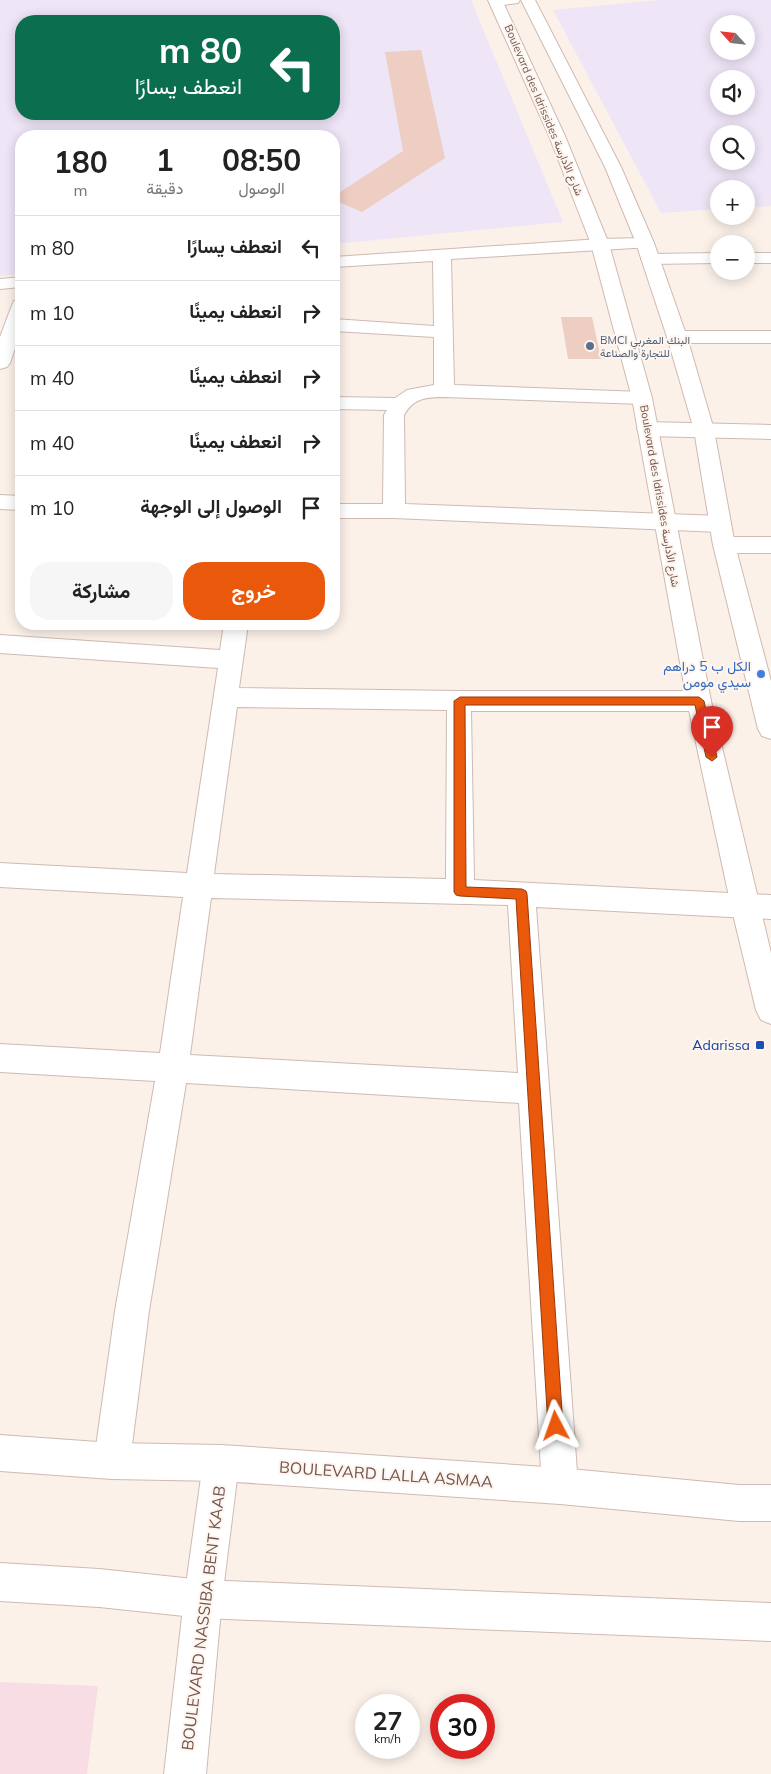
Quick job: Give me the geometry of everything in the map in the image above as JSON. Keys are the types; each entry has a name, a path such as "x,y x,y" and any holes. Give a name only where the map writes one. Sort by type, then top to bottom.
{"street":[{"name":"Boulevard des Idrissides شارع الأدارسة","path":"501,0 600,244 642,398 699,701 758,906 771,1010"},
{"path":"528,0 612,167 648,251 677,337 704,430 722,535 771,729"},
{"path":"340,262 600,244 710,257"},
{"path":"442,255 444,391"},
{"path":"755,258 771,258"},
{"path":"0,284 15,283"},
{"path":"2,352 15,319"},
{"path":"340,325 444,332"},
{"path":"677,337 771,337"},
{"path":"394,511 394,415 400,404 409,395 426,391 444,391 642,398"},
{"path":"340,404 400,404"},
{"path":"647,429 771,432"},
{"path":"0,502 15,503"},
{"path":"340,511 394,511 664,521 771,545"},
{"path":"112,1461 132,1311 173,1068 235,630"},
{"path":"0,644 231,660"},
{"path":"225,697 460,701 699,701"},
{"path":"460,701 460,892"},
{"path":"0,875 199,886 522,894 758,906"},
{"path":"522,894 533,1089 560,1486"},
{"path":"0,1058 533,1089"},
{"name":"BOULEVARD LALLA ASMAA","path":"0,1453 112,1461 221,1463 560,1486 740,1503 771,1504"},
{"name":"BOULEVARD NASSIBA BENT KAAB","path":"185,1774 203,1599 221,1463"},
{"path":"0,1582 99,1588 203,1599 771,1622"}],"shaded area":[{"path":"0,0 471,0 563,222 340,243 340,130 15,130 15,275 0,276"},
{"path":"659,0 771,0 771,206 755,207 755,180 710,180 710,210 661,213 553,10"},
{"path":"0,1682 98,1686 87,1774 0,1774"}],"building":[{"path":"421,50 445,158 362,212 340,203 340,192 403,151 385,52"},
{"path":"561,317 592,317 601,359 568,359"}],"place":[{"name":"BMCI البنك المغربي للتجارة والصناعة","path":"590,346"},
{"name":"الكل ب 5 دراهم سيدي مومن","path":"761,674"},
{"name":"Adarissa","path":"760,1045"}],"route":[{"path":"556,1426 522,894 460,892 460,701 699,701 712,757"}]}
